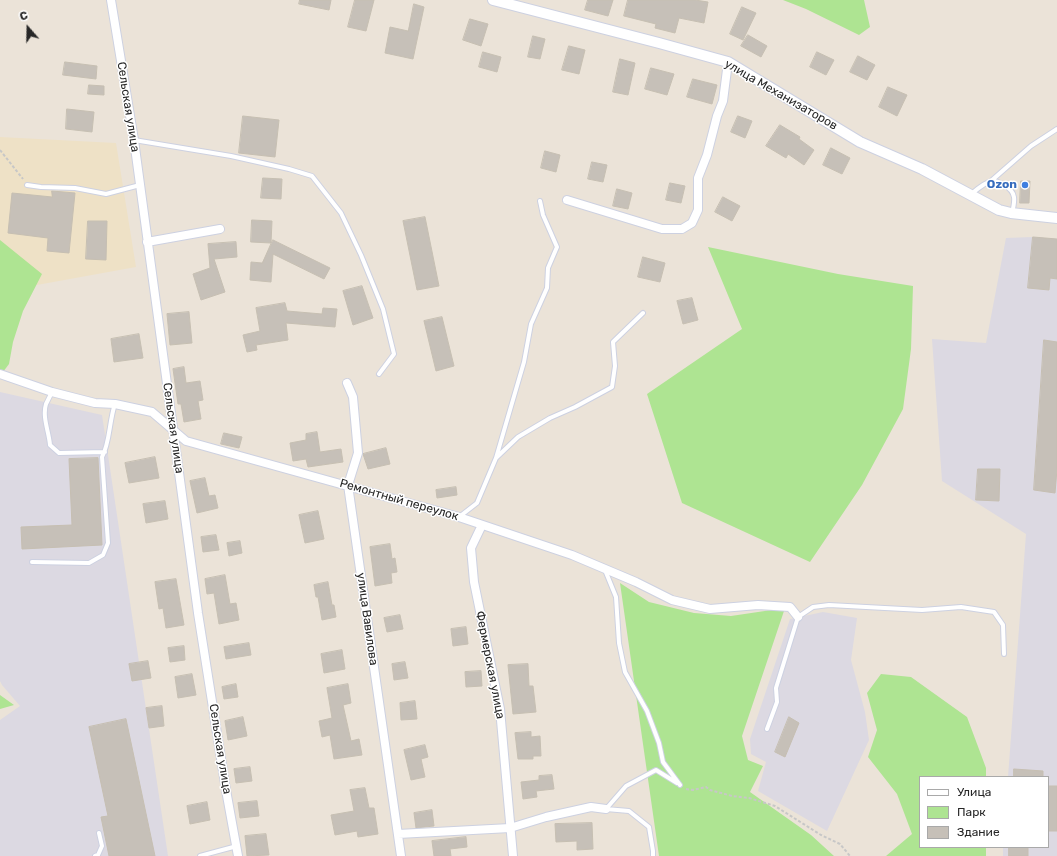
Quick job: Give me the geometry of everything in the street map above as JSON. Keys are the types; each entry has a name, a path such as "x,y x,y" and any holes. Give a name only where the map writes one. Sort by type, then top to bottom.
{"street":[{"name":"Сельская улица","path":"111,0 134,140 198,613 238,856"},
{"name":"улица Механизаторов","path":"493,0 728,62 860,142 922,169 999,210 1011,213 1057,218"},
{"path":"567,200 662,229 682,229 692,222 698,210 698,178 707,155 717,116 723,101 728,62"},
{"path":"147,242 220,229"},
{"name":"Ремонтный переулок","path":"0,374 52,392 96,403 115,404 152,412 186,441 459,517 572,555 636,582 672,600 710,609 758,605 790,607 798,618"},
{"name":"улица Вавилова","path":"347,382 352,397 358,452 348,486 401,856"},
{"name":"Фермерская улица","path":"482,525 471,548 472,562 474,582 500,708 513,856"},
{"path":"398,834 510,828 546,817 591,807 606,809"}],"lane":[{"path":"970,195 991,181 1031,146 1057,129"},
{"path":"134,140 231,156 289,169 312,176 341,213 383,309 394,354 379,374"},
{"path":"991,181 999,182 1010,188 1014,196 1014,205 1011,213"},
{"path":"28,185 75,188 106,194 140,185"},
{"path":"459,517 477,503 496,458 524,362 530,324 546,288 548,268 557,247 543,215 540,201"},
{"path":"496,458 518,437 550,418 575,408 612,386 614,366 613,342 642,313"},
{"path":"52,392 46,404 46,422 50,435 50,445 59,453 105,452"},
{"path":"32,562 89,563 103,555 108,543 102,457 105,452 111,415 115,404"},
{"path":"605,569 616,597 619,643 625,672 647,711 659,743 663,762 680,785"},
{"path":"767,729 777,702 776,688 798,618 813,607 829,605 922,610 961,607 994,612 1003,625 1004,654"},
{"path":"606,809 626,786 656,770 680,785"},
{"path":"606,809 630,811 649,827 653,856"},
{"path":"95,856 98,855 102,846 99,833"},
{"path":"200,856 236,846"}],"path":[{"path":"0,150 28,185"},
{"path":"680,785 686,789 693,790 706,787 710,790 732,796 749,798 776,806 821,835 840,844 850,856"}],"shaded area":[{"path":"0,137 116,143 136,267 37,285 6,257 0,254"},
{"path":"1033,237 1057,239 1057,856 1003,856 1003,848 1049,848 1049,776 1008,776 1026,534 942,481 932,339 986,343 1006,238"},
{"path":"0,392 102,415 168,856 0,856 0,720 20,706 0,681"},
{"path":"823,612 857,618 851,660 865,712 869,740 827,831 758,791 766,762 751,754 750,739 790,619"}],"green space":[{"path":"783,0 864,0 870,27 859,35 806,9"},
{"path":"0,240 42,274 23,311 13,342 9,364 3,372 0,372"},
{"path":"708,247 838,274 913,286 911,349 903,409 862,485 810,562 682,503 647,394 742,329"},
{"path":"620,583 649,602 694,613 731,616 785,608 742,736 748,760 763,766 750,792 811,835 834,856 659,856"},
{"path":"881,674 911,677 967,717 986,768 986,776 919,776 919,848 986,848 986,856 886,856 912,834 897,794 868,757 877,730 867,693"},
{"path":"0,695 14,705 0,709"}],"building":[{"path":"300,0 331,0 329,10 299,4"},
{"path":"355,0 374,0 366,31 348,27"},
{"path":"588,0 613,0 608,16 585,10"},
{"path":"628,0 695,0 708,2 704,23 679,18 675,33 655,28 656,24 624,16"},
{"path":"414,4 424,7 413,59 385,53 390,27 408,31"},
{"path":"742,7 756,13 743,40 730,34"},
{"path":"470,19 488,24 481,46 463,40"},
{"path":"748,35 767,46 761,57 741,46"},
{"path":"533,36 545,39 540,59 528,57"},
{"path":"569,46 585,50 579,74 562,70"},
{"path":"483,52 501,57 497,72 479,67"},
{"path":"817,52 834,60 826,75 810,67"},
{"path":"858,56 875,65 867,80 850,72"},
{"path":"620,59 635,63 628,95 613,92"},
{"path":"65,62 97,66 96,79 63,75"},
{"path":"651,68 674,74 667,95 645,89"},
{"path":"693,79 717,85 712,104 687,97"},
{"path":"89,85 104,86 104,95 88,94"},
{"path":"888,87 907,95 897,116 879,107"},
{"path":"67,109 94,112 92,132 66,129"},
{"path":"243,116 279,120 275,157 239,153"},
{"path":"738,116 752,121 745,138 731,132"},
{"path":"780,125 800,137 799,139 814,150 804,165 788,154 786,158 766,146"},
{"path":"831,148 850,158 842,174 823,165"},
{"path":"545,151 560,155 556,172 541,168"},
{"path":"592,162 607,165 603,182 588,179"},
{"path":"263,178 282,179 281,199 261,198"},
{"path":"1021,181 1030,181 1029,203 1020,203"},
{"path":"670,183 685,186 681,203 666,200"},
{"path":"617,189 632,193 628,209 613,206"},
{"path":"52,191 75,193 69,253 47,251 48,238 8,233 12,193 52,197"},
{"path":"723,197 740,206 732,221 715,212"},
{"path":"425,217 439,286 417,290 403,221"},
{"path":"252,220 272,221 271,243 251,242"},
{"path":"88,221 107,221 106,260 86,259"},
{"path":"1033,237 1057,239 1057,279 1050,278 1049,290 1028,288"},
{"path":"273,240 330,268 324,279 273,254 271,282 250,280 251,262 262,263"},
{"path":"236,242 237,257 214,259 225,292 201,300 193,274 210,268 208,244"},
{"path":"643,257 665,263 660,282 638,277"},
{"path":"362,286 373,318 353,325 343,291"},
{"path":"692,298 698,320 683,324 677,301"},
{"path":"285,303 287,311 322,314 323,308 337,309 335,327 286,323 288,340 256,345 257,350 247,352 243,335 260,331 256,308"},
{"path":"189,312 192,343 170,345 167,314"},
{"path":"442,317 454,366 436,371 424,321"},
{"path":"139,334 143,358 114,362 111,339"},
{"path":"1044,340 1057,342 1057,469 1055,493 1034,490"},
{"path":"184,367 186,383 200,381 203,400 198,401 201,419 184,422 181,404 178,404 173,369"},
{"path":"317,432 320,452 341,449 343,462 308,467 306,459 293,461 290,443 306,440 306,434"},
{"path":"224,433 242,437 239,448 221,444"},
{"path":"386,448 390,464 368,469 363,454"},
{"path":"155,457 159,478 129,483 125,463"},
{"path":"98,458 102,545 22,549 21,527 72,525 69,459"},
{"path":"978,469 1000,469 999,501 976,500"},
{"path":"205,478 209,496 215,495 218,508 197,513 190,481"},
{"path":"456,487 457,495 437,498 436,490"},
{"path":"165,501 168,519 146,523 143,504"},
{"path":"318,511 324,539 305,543 299,515"},
{"path":"216,535 219,550 203,552 201,537"},
{"path":"240,541 242,553 229,556 227,543"},
{"path":"390,544 392,559 395,558 397,572 391,573 392,583 375,586 370,547"},
{"path":"225,575 230,604 236,603 239,620 219,624 214,593 207,594 205,579"},
{"path":"176,579 184,625 166,628 163,608 159,609 155,582"},
{"path":"328,582 332,605 334,605 336,617 322,620 318,597 316,597 314,585"},
{"path":"400,615 403,629 387,632 384,618"},
{"path":"466,627 468,644 453,646 451,629"},
{"path":"249,643 251,655 226,659 224,647"},
{"path":"184,646 185,660 170,662 168,648"},
{"path":"342,650 345,669 324,673 321,654"},
{"path":"148,661 151,678 132,681 129,664"},
{"path":"405,662 408,678 394,680 392,664"},
{"path":"528,664 529,686 533,686 536,712 513,714 508,665"},
{"path":"481,671 482,686 466,687 465,672"},
{"path":"192,674 196,695 178,698 175,677"},
{"path":"236,684 238,697 224,699 222,687"},
{"path":"348,684 351,703 343,705 351,741 359,739 362,755 334,759 330,735 322,737 319,721 332,718 327,688"},
{"path":"415,701 417,719 401,720 400,703"},
{"path":"162,706 164,726 149,728 146,708"},
{"path":"243,717 247,736 228,740 225,721"},
{"path":"789,717 799,723 785,757 775,752"},
{"path":"126,719 155,856 109,856 101,817 108,816 89,727"},
{"path":"531,732 531,737 540,736 541,756 533,756 533,759 518,759 515,733"},
{"path":"425,745 428,757 421,759 425,777 411,780 404,750"},
{"path":"250,767 252,781 236,783 234,769"},
{"path":"1014,769 1043,771 1043,776 1014,776"},
{"path":"552,775 554,789 536,791 537,797 523,799 521,782 539,780 539,776"},
{"path":"1049,786 1057,786 1057,831 1049,831"},
{"path":"365,788 369,808 374,808 378,834 358,837 357,831 335,835 331,815 354,811 350,790"},
{"path":"257,801 259,816 240,818 238,803"},
{"path":"207,802 210,820 190,824 187,806"},
{"path":"432,810 434,826 416,828 414,813"},
{"path":"592,823 593,849 577,850 577,841 556,842 555,824"},
{"path":"266,834 269,855 247,856 245,836"},
{"path":"466,837 467,847 450,849 451,856 434,856 432,841"},
{"path":"1009,848 1028,848 1028,856 1009,856"}],"place":[{"name":"Ozon","path":"1025,185"}]}
